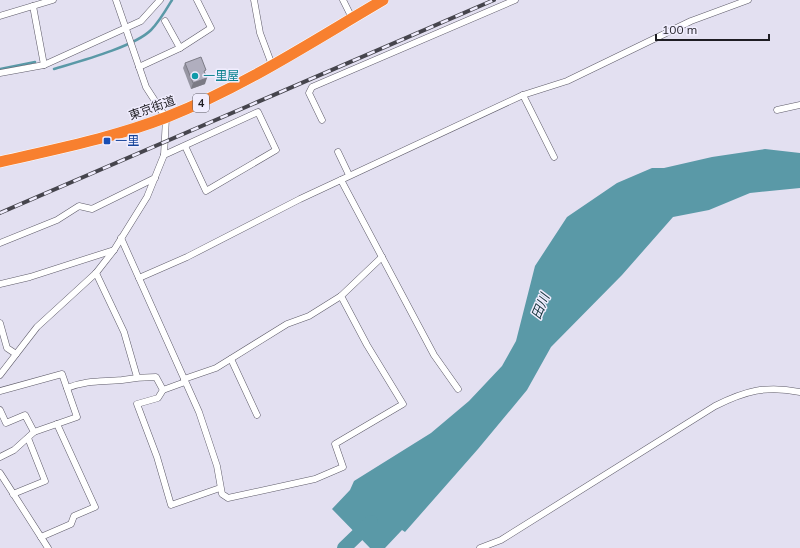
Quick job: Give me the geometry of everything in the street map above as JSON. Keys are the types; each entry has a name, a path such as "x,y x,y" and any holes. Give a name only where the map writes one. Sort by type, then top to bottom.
{"highway":[{"name":"東京街道","path":"0,162 109,137 166,118 234,87 383,0"}],"street":[{"path":"0,16 53,0"},
{"path":"0,375 37,327 96,273 114,250 146,197 164,155 166,118 146,87 116,0"},
{"path":"0,73 44,65 126,29 141,21 160,0"},
{"path":"139,67 180,48 211,28 197,0"},
{"path":"254,0 260,33 272,65"},
{"path":"343,0 352,18"},
{"path":"322,120 309,93 312,87 515,0"},
{"path":"139,278 187,256 349,175 523,95 567,81 691,22 748,0"},
{"path":"33,6 44,65"},
{"path":"165,21 180,48"},
{"path":"523,95 554,157"},
{"path":"777,110 800,105"},
{"path":"164,155 258,112 276,150 206,190 185,146"},
{"path":"338,152 349,175"},
{"path":"0,243 57,220 79,206 92,209 155,178"},
{"path":"341,180 434,355 458,389"},
{"path":"121,238 199,412 217,466 220,488 225,497 228,498 315,479 343,467 335,444 403,404 367,345 341,296"},
{"path":"0,284 30,277 114,250"},
{"path":"220,488 170,505 157,457 137,404 158,398 163,390 216,368 288,324 309,316 341,296 382,257"},
{"path":"96,273 124,332 137,377"},
{"path":"0,323 7,348 16,354"},
{"path":"231,359 256,415"},
{"path":"0,391 62,374 77,417 34,432 14,450 0,457"},
{"path":"67,388 84,382 122,380 137,377 156,378 163,390"},
{"path":"480,548 500,540 729,398 746,392 770,388 800,392"},
{"path":"0,410 6,422 25,415 34,432"},
{"path":"41,537 71,524 74,516 95,507 57,424"},
{"path":"13,494 45,481 28,438"},
{"path":"0,474 48,548"}],"water":[{"path":"765,149 800,153 800,188 750,193 709,210 673,217 622,275 551,347 527,390 478,449 405,532 402,530 385,548 370,548 332,509 350,490 354,481 431,433 469,401 502,366 516,341 535,266 567,217 617,183 652,168 664,168 712,157"}],"building":[{"name":"一里屋","path":"201,57 206,70 204,71 207,78 193,83 185,63"}],"waterway":[{"path":"54,69 119,48 143,36 157,23 172,0"},
{"path":"0,69 35,62"},
{"name":"田川","path":"344,548 371,522"}],"railway":[{"path":"0,213 494,0"}],"place":[{"name":"一里屋","path":"195,76"},
{"name":"一里","path":"107,141"}]}
